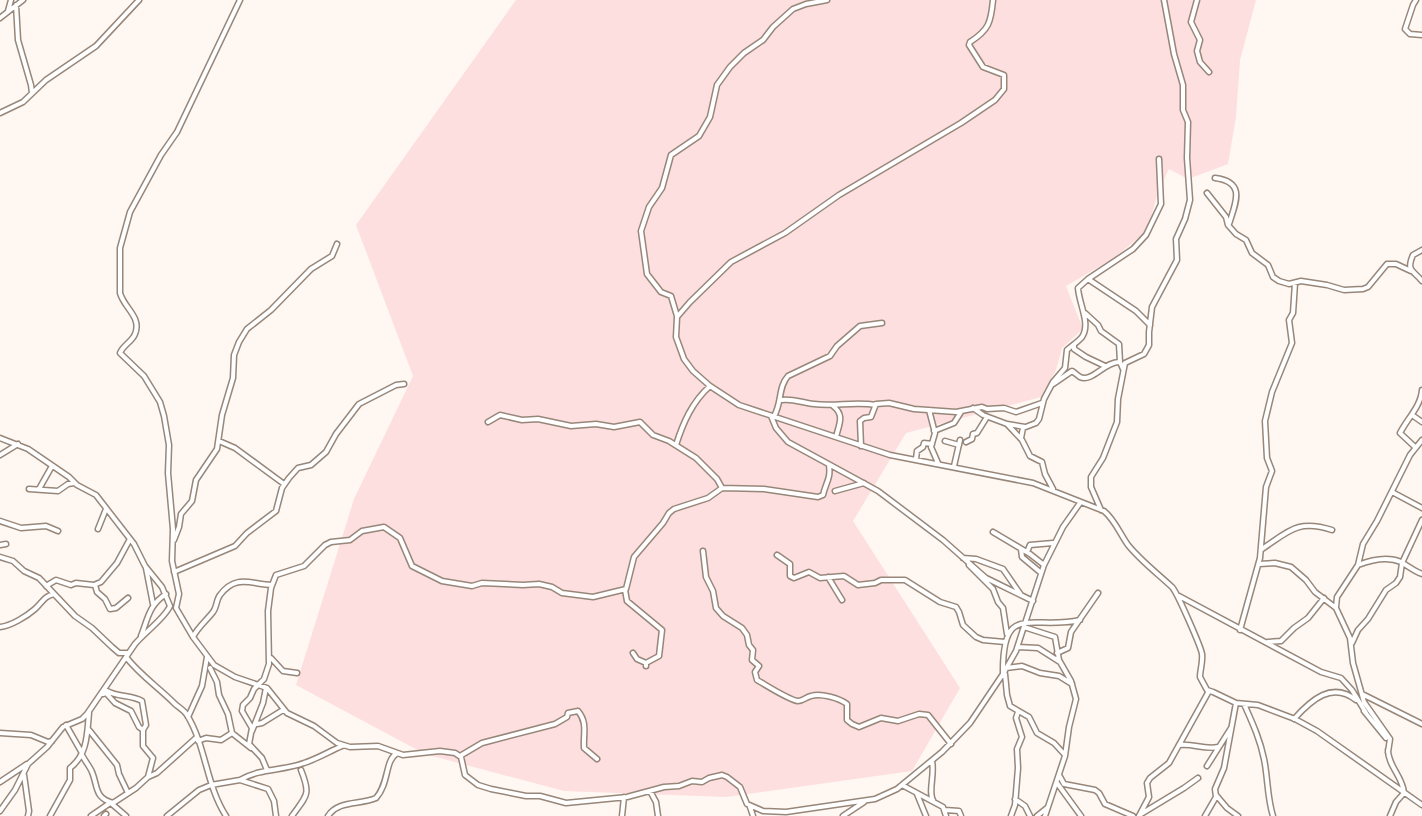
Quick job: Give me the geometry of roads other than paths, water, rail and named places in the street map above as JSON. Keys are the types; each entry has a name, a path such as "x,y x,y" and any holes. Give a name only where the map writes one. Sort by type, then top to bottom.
{"street":[{"path":"8,12 11,0"},
{"path":"0,18 23,0"},
{"path":"0,113 23,102 80,56 96,46 139,0"},
{"path":"240,0 178,129 134,204 124,230 120,248 120,293 122,300 134,315 136,325 135,336 122,348 120,355 144,376 160,402 169,438 168,472 173,543 172,561 179,594 176,608 193,637 218,668 266,688 283,710 318,728 343,746"},
{"path":"827,0 793,9 773,27 763,40 744,53 730,67 717,85 710,117 699,136 670,154 662,188 649,207 641,231 646,272 661,292 671,296 677,317 675,330 679,349 693,370 710,386 739,405 890,455 1034,483 1102,510 1110,517 1127,544 1140,559 1171,586 1178,596 1202,655 1200,681 1209,690 1236,703 1258,705 1294,718 1323,734 1422,805"},
{"path":"677,317 740,256 792,229 838,195 968,118 1000,95 1004,89 1004,75 984,67 969,45 986,30 993,0"},
{"path":"1102,510 1092,487 1091,477 1104,458 1117,422 1118,399 1125,363 1146,351 1150,343 1150,315 1177,260 1176,239 1185,219 1191,195 1187,158 1188,122 1183,110 1182,79 1174,54 1164,0"},
{"path":"1197,0 1191,22 1200,40 1197,50 1200,62 1209,72"},
{"path":"1416,0 1405,29 1410,34 1422,35"},
{"path":"15,5 18,40 32,93"},
{"path":"972,408 987,417 1007,424 1025,427 1038,422 1042,403 1065,369 1067,350 1085,331 1086,324 1078,289 1088,279 1133,249 1146,235 1161,204 1159,159"},
{"path":"1215,178 1228,181 1237,192 1228,225"},
{"path":"1207,193 1226,217 1228,225 1246,240 1252,253 1268,265 1273,277 1289,284 1301,281 1353,290 1368,287 1387,264 1396,264 1412,271 1422,281"},
{"path":"173,543 181,514 192,501 196,480 217,449 222,415 233,378 234,355 239,342 247,329 270,310 311,269 332,256 337,244"},
{"path":"1412,271 1410,266 1412,256 1422,250"},
{"path":"1088,279 1136,311 1151,326"},
{"path":"1240,630 1259,564 1266,487 1272,471 1267,458 1265,421 1272,392 1292,343 1289,320 1293,313 1295,283"},
{"path":"1083,312 1101,331 1119,344 1123,370"},
{"path":"882,323 860,326 837,346 830,356 791,373 784,381 781,400 773,416 776,428 783,439 880,493 943,540 997,585 1033,601"},
{"path":"1074,345 1074,349 1086,357 1106,366"},
{"path":"1051,387 1072,371 1080,377 1088,378 1113,362 1120,362"},
{"path":"174,572 237,545 247,533 276,511 284,484 294,471 310,465 326,452 359,404 396,385 404,384"},
{"path":"676,446 681,430 697,399 710,386"},
{"path":"1416,447 1400,434 1422,396 1422,390"},
{"path":"781,400 792,399 810,404 832,405 852,402 876,405 885,403 928,410 962,411 972,408 1004,408 1016,412 1042,403"},
{"path":"832,405 837,409 841,418 836,437"},
{"path":"861,446 860,420 870,417 876,405"},
{"path":"928,410 934,431 932,449 938,464"},
{"path":"934,431 954,423 962,411"},
{"path":"488,422 500,415 522,420 538,419 571,426 596,424 614,427 629,426 637,421 643,424 652,435 696,458 717,479 722,488"},
{"path":"1412,415 1422,422"},
{"path":"966,442 977,433 987,417"},
{"path":"1007,424 1021,438 1030,456 1042,462 1045,474 1054,490"},
{"path":"1021,438 1025,427"},
{"path":"0,438 18,444 96,495 130,538 146,568 166,594 170,606 167,613 139,639"},
{"path":"954,466 960,440"},
{"path":"1336,608 1337,597 1358,565 1363,544 1422,440"},
{"path":"219,441 235,448 284,484"},
{"path":"945,441 959,445"},
{"path":"916,459 917,451 924,443 932,444"},
{"path":"0,454 18,444"},
{"path":"633,653 637,659 646,664 658,657 661,647 662,630 627,601 626,590 634,556 669,513 708,498 722,488 764,489 818,497 823,495 825,485 830,479 829,465"},
{"path":"39,489 52,466"},
{"path":"29,489 61,491 68,484 75,483"},
{"path":"834,491 864,483"},
{"path":"1392,492 1422,508"},
{"path":"843,816 902,785 951,744 970,723 1005,672 1018,647 1040,572 1054,543 1080,503"},
{"path":"98,529 106,508"},
{"path":"1352,644 1358,630 1368,619 1386,590 1397,582 1402,572 1402,563 1422,520"},
{"path":"0,521 21,528 46,526 58,531"},
{"path":"1261,549 1295,528 1316,525 1332,530"},
{"path":"252,731 251,724 243,713 243,708 265,677 270,657 267,625 272,585 276,575 304,566 326,544 350,540 362,531 384,527 400,538 412,566 442,581 471,586 539,584 567,594 593,597 626,590"},
{"path":"993,532 1044,564"},
{"path":"46,586 56,580 69,585 95,585 101,582 117,563 130,538"},
{"path":"0,545 6,543"},
{"path":"1027,553 1030,545 1054,543"},
{"path":"1021,549 1022,558 1040,572"},
{"path":"703,550 706,577 713,591 716,608 747,634 749,645 753,650 752,660 758,664 755,677 757,680 772,690 779,691 785,697 796,700 815,695 839,699 847,705 847,720 859,727 881,718 898,721 919,714 928,715 951,744"},
{"path":"777,555 790,564 790,576 793,578 808,572 820,578 844,576 858,585 881,580 905,580 940,602 956,607 963,625 976,637 1005,642"},
{"path":"961,556 1003,569 1021,596"},
{"path":"961,556 980,578 991,585 1003,608 1007,635 1005,672 1008,703 1018,712 1029,717 1036,733 1053,743 1065,756"},
{"path":"0,557 13,561 24,571 39,578 75,616 119,653 128,655 138,671 185,712 197,739 211,785 226,816"},
{"path":"1358,565 1384,559 1402,563 1422,574"},
{"path":"1259,564 1275,563 1291,567 1336,608 1352,644 1353,663 1361,693 1368,709 1390,739 1388,752"},
{"path":"0,782 28,764 53,741 66,725 82,719 104,692 139,639 153,605 153,595 146,568"},
{"path":"828,577 842,600"},
{"path":"193,637 202,622 214,611 220,595 235,582 272,585"},
{"path":"95,585 97,592 105,599 110,609 116,608 128,598"},
{"path":"1058,653 1068,648 1071,633 1098,593"},
{"path":"0,627 12,624 34,610 46,596 54,594"},
{"path":"153,605 166,594"},
{"path":"1178,596 1321,672 1341,678 1388,741 1389,758 1404,784 1404,793 1396,802 1390,816"},
{"path":"1264,641 1274,643 1281,641 1308,618 1324,598"},
{"path":"1007,635 1017,625 1080,620"},
{"path":"1025,625 1053,635 1056,639 1060,662 1072,684 1076,699 1065,756 1045,816"},
{"path":"1018,647 1041,649 1060,662"},
{"path":"188,717 199,695 207,657"},
{"path":"270,657 283,671 297,673"},
{"path":"1005,672 1022,666 1040,673 1059,676 1072,684"},
{"path":"210,668 228,714 232,733 262,758 267,770"},
{"path":"204,670 218,668"},
{"path":"254,751 249,744 266,688"},
{"path":"1140,815 1149,797 1147,783 1167,765 1209,690"},
{"path":"104,692 115,703 131,711 143,730"},
{"path":"104,692 142,700 146,726 143,730 144,748 153,758 148,777"},
{"path":"1294,718 1319,696 1333,692 1351,696 1366,713"},
{"path":"1361,693 1422,724"},
{"path":"1236,703 1224,768 1215,789 1216,795 1227,808 1238,816"},
{"path":"1244,703 1264,760 1273,816"},
{"path":"256,724 262,723 283,710"},
{"path":"167,816 199,790 211,785 240,780 248,775 267,770 302,764 343,746 378,746 403,755 440,751 460,756 482,743 555,724 567,717 567,714 579,711 586,730 584,748 597,759"},
{"path":"50,816 70,780 70,768 79,761 82,755 89,729 89,712"},
{"path":"1011,816 1015,805 1017,749 1022,737 1016,718 1018,712"},
{"path":"1207,766 1233,724"},
{"path":"66,725 93,775 95,787 105,801 111,803 120,814 126,816"},
{"path":"89,729 117,765 128,793"},
{"path":"0,732 31,735 48,742 53,741"},
{"path":"99,804 111,803 128,793 148,777 157,773 197,739 221,740 232,733"},
{"path":"1179,744 1209,749 1219,747"},
{"path":"328,816 333,810 353,802 376,798 385,786 392,757 397,753"},
{"path":"460,756 466,776 478,785 566,803 624,797 677,787 692,781 702,782 722,775 740,787 745,801 750,806 763,812 786,812 868,801"},
{"path":"932,760 933,777 930,793 934,802"},
{"path":"0,812 14,792 28,764"},
{"path":"293,816 308,792 308,785 301,770"},
{"path":"24,773 28,816"},
{"path":"1058,774 1064,784 1095,790 1105,804 1131,815"},
{"path":"1140,815 1198,778"},
{"path":"240,780 268,789 277,815"},
{"path":"1056,782 1081,816"},
{"path":"902,785 945,810 959,811 961,816"},
{"path":"650,791 656,802 658,816"},
{"path":"91,816 99,804 100,794"},
{"path":"917,794 926,816"},
{"path":"1205,816 1216,795"},
{"path":"622,816 624,797"},
{"path":"1015,798 1025,806 1030,816"},
{"path":"750,806 753,816"},
{"path":"1037,816 1047,807"},
{"path":"945,810 946,816"},
{"path":"1124,816 1131,815"},
{"path":"293,816 298,816"}]}
